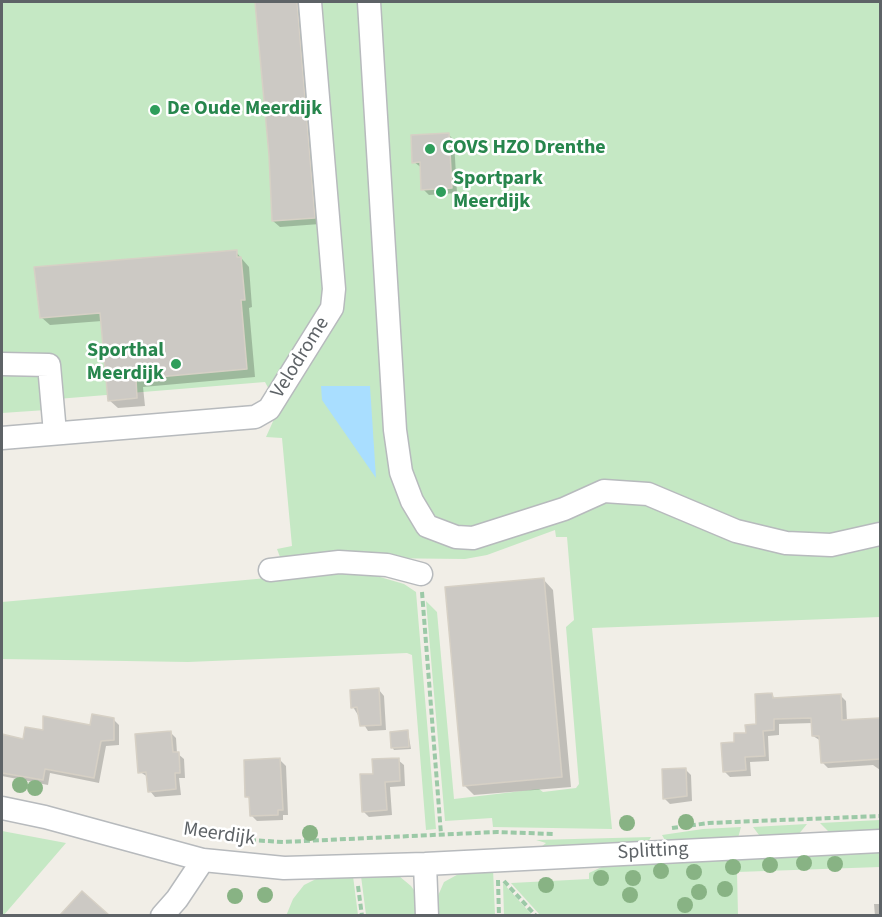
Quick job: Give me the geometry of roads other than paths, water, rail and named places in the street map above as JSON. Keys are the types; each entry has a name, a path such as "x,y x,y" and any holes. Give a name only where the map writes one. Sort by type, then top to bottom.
{"street":[{"name":"Velodrome","path":"2,438 255,417 269,409 332,308 334,289 310,2"},
{"path":"369,2 395,430 401,472 412,501 428,526 456,537 473,538 564,509 604,491 648,494 736,531 786,543 831,545 880,534"},
{"path":"2,364 49,364 55,433"},
{"path":"270,570 339,562 387,565 421,574"},
{"name":"Meerdijk","path":"2,808 45,817 203,860 284,868 425,864"},
{"name":"Splitting","path":"425,864 880,841"},
{"path":"162,915 177,899 203,860"},
{"path":"425,864 427,915"}],"water":[{"path":"321,386 370,386 376,478 322,400"}],"place":[{"name":"De Oude Meerdijk","path":"155,110"},
{"name":"COVS HZO Drenthe","path":"430,149"},
{"name":"Sportpark Meerdijk","path":"441,192"},
{"name":"Sporthal Meerdijk","path":"176,364"}]}
